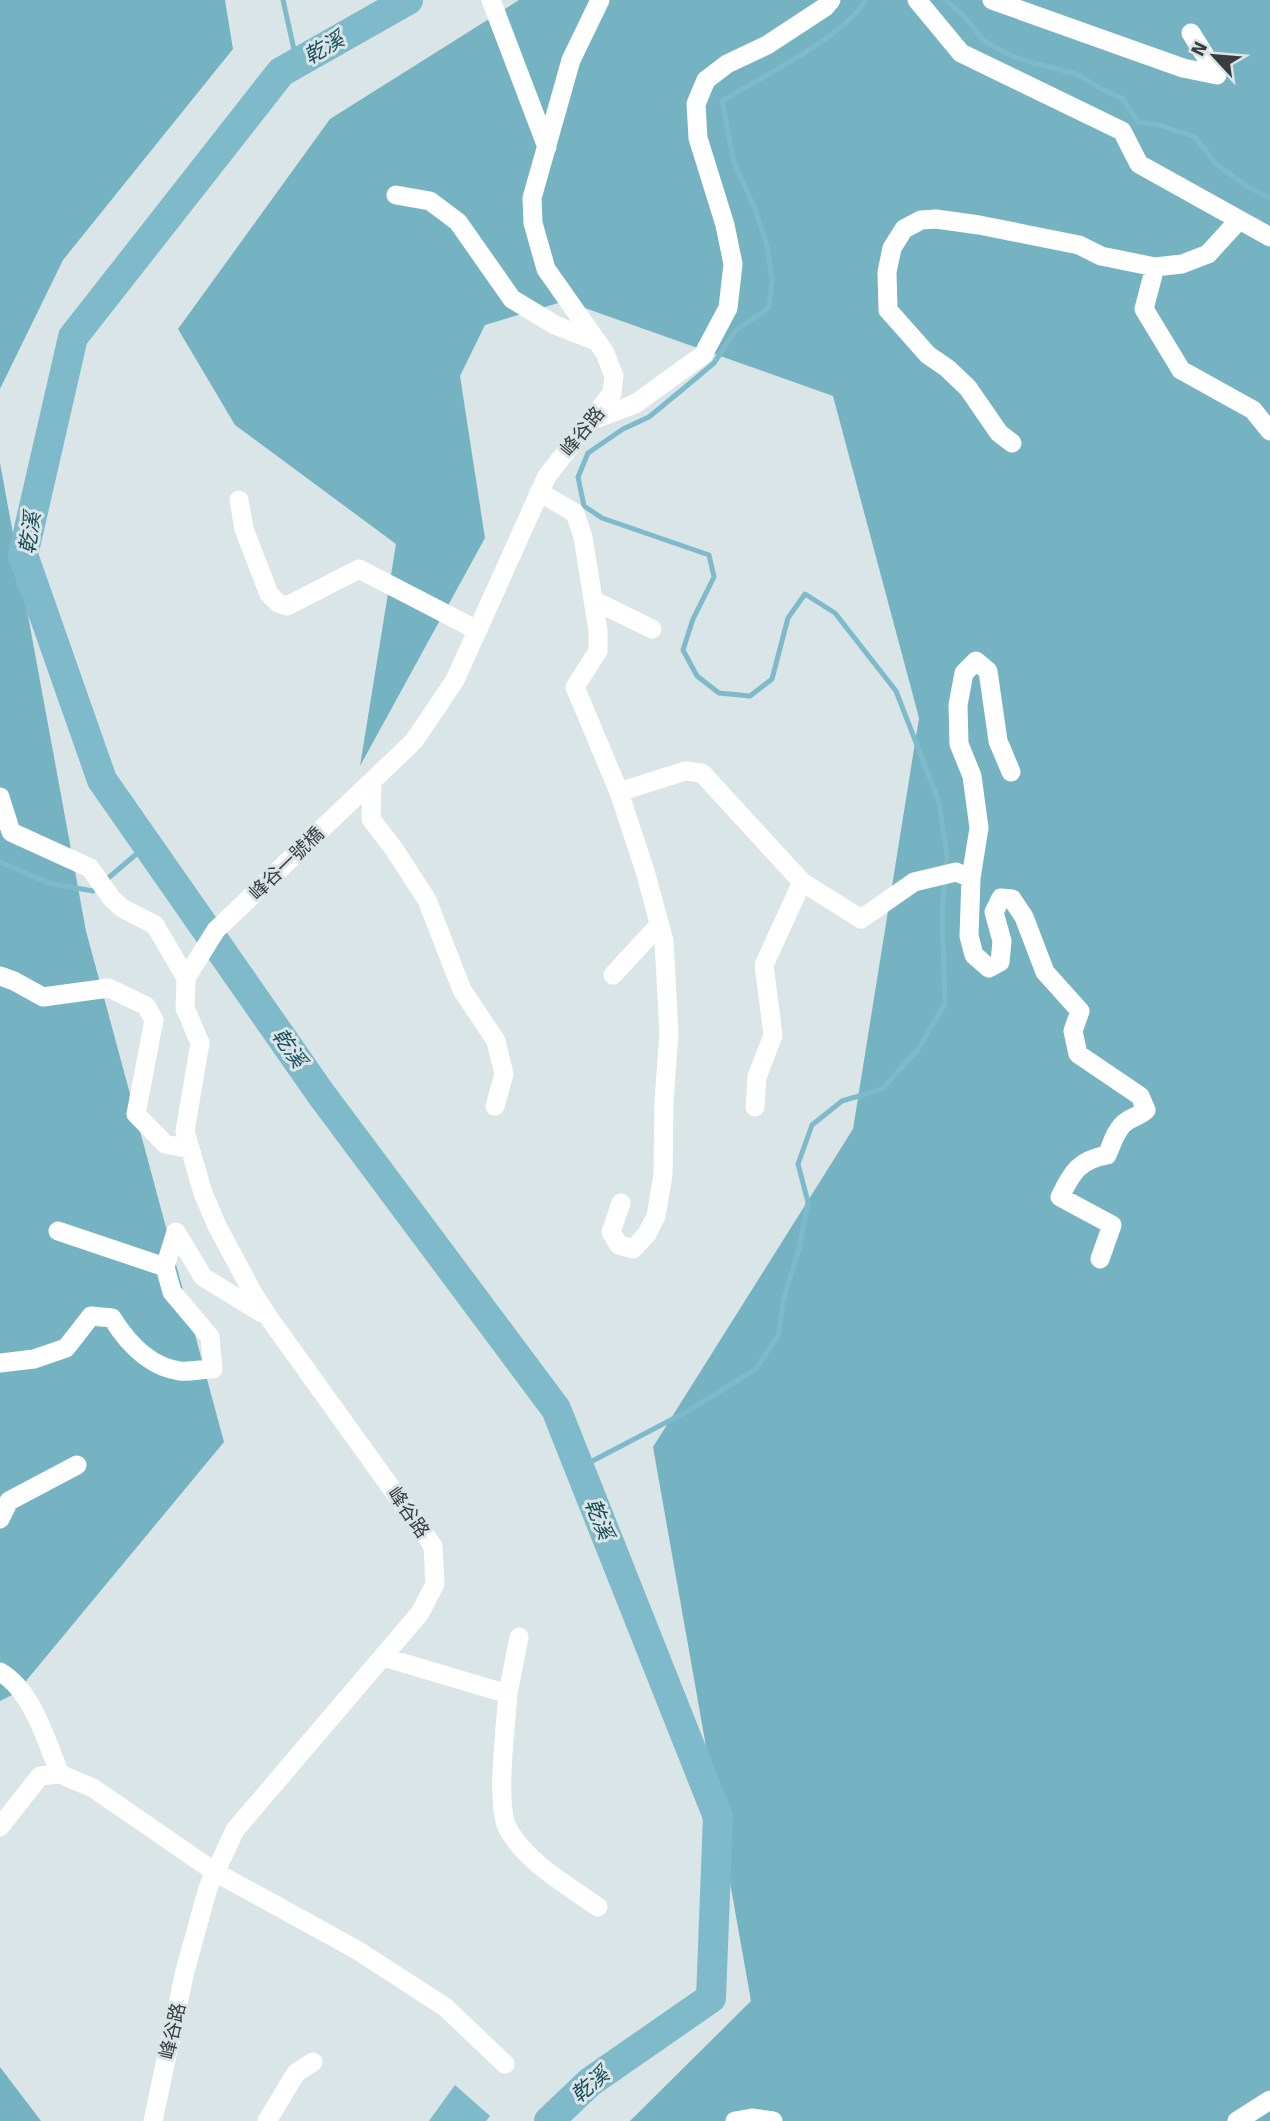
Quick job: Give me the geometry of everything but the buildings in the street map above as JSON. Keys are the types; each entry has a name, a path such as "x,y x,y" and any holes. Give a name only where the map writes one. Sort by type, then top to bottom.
{"street":[{"path":"491,0 547,147"},
{"name":"峰谷路","path":"357,796 414,741 455,680 547,476 612,393 614,376 605,353 546,269 534,223 532,198 571,60 600,0"},
{"path":"588,422 635,404 703,355 728,308 733,264 725,225 698,138 696,104 706,80 727,64 767,45 825,7 831,0"},
{"path":"917,0 961,53 1122,131 1139,164 1270,237"},
{"path":"992,0 1183,68 1217,75 1191,33"},
{"path":"397,195 430,201 458,222 512,299 555,325 598,342"},
{"path":"1012,443 999,433 968,388 928,355 888,310 887,272 892,248 904,229 922,220 936,219 979,225 1079,245 1101,256 1156,267 1182,264 1208,254 1239,220"},
{"path":"1156,267 1144,309 1181,370 1253,410 1270,431"},
{"path":"539,492 575,513 583,537 598,631 598,652 575,687 619,792 664,941 669,1033 664,1101 663,1175 656,1216 647,1234 633,1249 619,1245 611,1232 621,1203"},
{"path":"239,500 244,530 269,594 278,603 286,606 359,569 477,630"},
{"path":"593,600 652,629"},
{"path":"1012,772 998,741 988,671 976,661 964,673 958,705 959,744 972,776 979,828 964,875 968,936 974,955 989,968 1000,961 1002,940 994,912 1001,898 1012,899 1024,916 1045,972 1080,1011 1073,1031 1078,1054 1140,1096 1146,1110 1140,1116 1127,1120 1117,1131 1107,1155 1091,1158 1078,1166 1060,1196 1112,1225 1100,1259"},
{"path":"619,792 685,771 702,773 802,882 861,919 914,882 934,877 964,875"},
{"path":"372,781 371,819 427,900 462,990 496,1041 504,1074 495,1106"},
{"name":"峰谷一號橋","path":"186,977 216,930 357,796"},
{"path":"0,797 12,831 90,868 122,908 155,925 186,977"},
{"path":"755,1107 757,1077 773,1035 764,965 802,882"},
{"path":"613,975 659,925"},
{"path":"0,976 43,997 109,988 146,1006 154,1020 136,1114 165,1144 190,1149"},
{"name":"峰谷路","path":"153,2121 186,1971 208,1888 235,1830 420,1613 435,1584 433,1546 254,1296 203,1193 185,1131 201,1043 185,1008 186,977"},
{"path":"58,1231 165,1267"},
{"path":"0,1363 34,1359 66,1348 91,1316 112,1318 125,1339 153,1362 179,1371 214,1369 210,1337 172,1292 165,1267 176,1232 203,1277 269,1318"},
{"path":"0,1519 9,1501 78,1465"},
{"path":"519,1637 508,1694 502,1796 506,1827 527,1855 598,1907"},
{"path":"383,1657 508,1694"},
{"path":"0,1672 10,1677 30,1705 60,1774"},
{"path":"0,1827 40,1776 60,1774 93,1788 215,1872 357,1950 445,2007 505,2064"},
{"path":"267,2121 296,2073 313,2062"},
{"path":"1237,2121 1270,2101"},
{"path":"736,2121 752,2118 773,2121"}],"shaded area":[{"path":"0,0 225,0 233,49 63,260 0,389"},
{"path":"519,0 1270,0 1270,2121 630,2121 751,2001 653,1447 853,1129 919,718 833,396 565,301 485,325 460,376 485,538 360,766 396,544 235,425 178,329 330,119"},
{"path":"0,463 86,931 224,1442 16,1693 0,1701"},
{"path":"0,2067 41,2121 0,2121"},
{"path":"455,2085 490,2116 486,2121 429,2121"}],"waterway":[{"path":"283,0 297,63"},
{"name":"乾溪","path":"408,0 281,72 73,337 23,555 102,780 321,1094 556,1409 718,1817 711,1998 590,2082 549,2121"},
{"path":"865,0 856,13 822,41 722,101 734,162 755,209 767,246 772,280 769,308 736,330 714,363 649,417 623,429 588,453 578,477 584,506 602,518 709,555 714,577 693,619 683,650 697,676 719,693 750,696 772,679 788,618 805,594 835,613 896,691 939,802 947,856 946,868"},
{"path":"945,0 963,15 984,41 1009,55 1077,74 1122,98 1138,122 1159,125 1195,137 1216,164 1248,187 1270,198"},
{"path":"0,862 49,883 93,891 147,845"},
{"path":"579,1468 688,1411 756,1369 779,1334 783,1301 799,1249 808,1202 798,1164 812,1125 842,1101 882,1089 919,1048 945,1004 942,911 945,878"}]}
